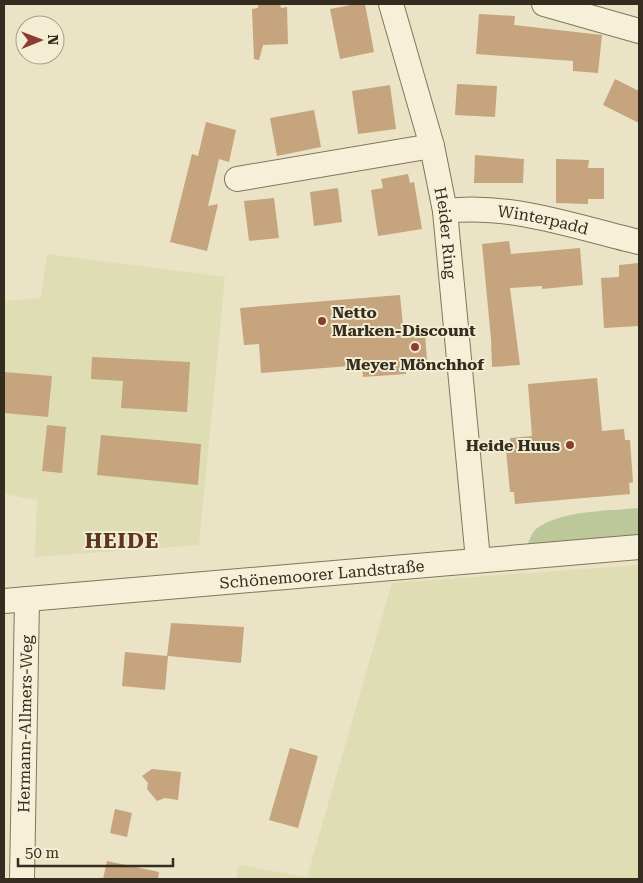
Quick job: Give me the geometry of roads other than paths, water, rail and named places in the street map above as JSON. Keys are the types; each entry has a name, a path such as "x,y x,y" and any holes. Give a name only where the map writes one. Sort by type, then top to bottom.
{"street":[{"path":"544,4 639,31"},
{"name":"Heider Ring","path":"397,5 432,146 445,211 478,560"},
{"path":"237,179 432,146"},
{"name":"Winterpadd","path":"445,211 479,209 525,214 639,242"},
{"name":"Schönemoorer Landstraße","path":"15,600 639,547"},
{"name":"Hermann-Allmers-Weg","path":"15,600 22,879"}],"place":[{"name":"Netto Marken-Discount","path":"322,321"},
{"name":"Meyer Mönchhof","path":"415,347"},
{"name":"Heide Huus","path":"570,445"}],"district":[{"name":"HEIDE","path":"122,541"}]}
